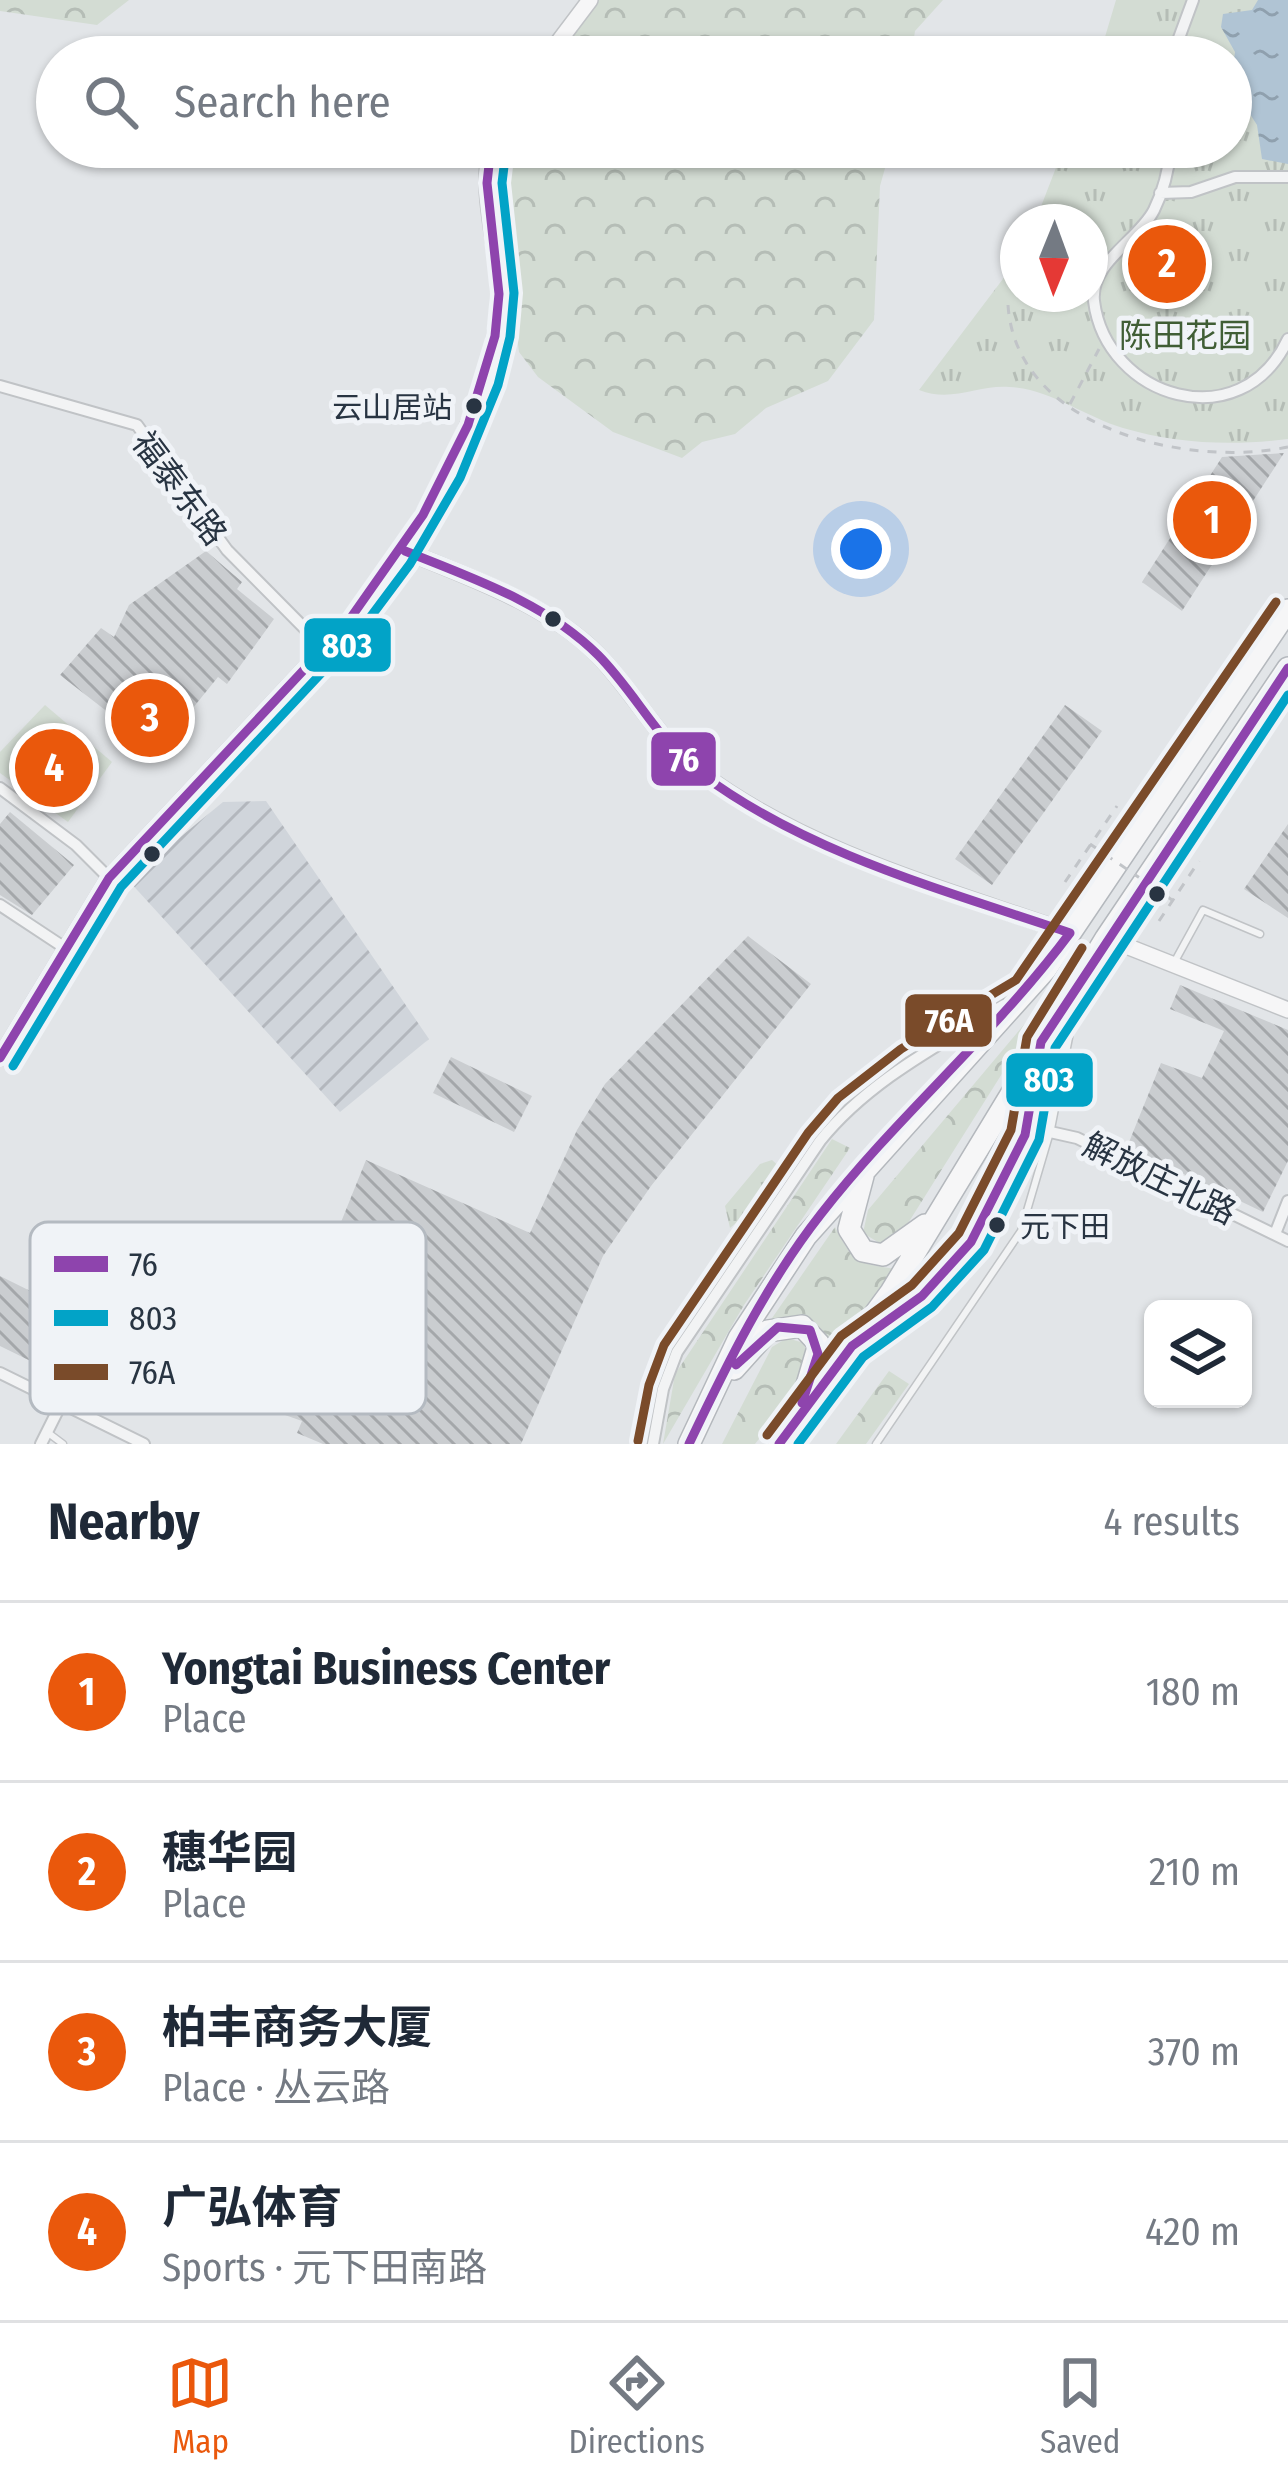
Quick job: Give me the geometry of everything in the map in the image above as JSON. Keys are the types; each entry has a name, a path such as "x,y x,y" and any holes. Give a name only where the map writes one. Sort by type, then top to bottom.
{"highway":[{"path":"689,1444 760,1304 822,1213 1027,991 1288,610"},
{"path":"779,1444 945,1207 1106,938 1288,668"},
{"path":"870,1159 849,1218 852,1238 863,1251 892,1251 945,1207"},
{"path":"711,1399 768,1331 802,1326 819,1344 794,1425"}],"street":[{"path":"563,36 590,0"},
{"path":"1180,36 1193,0"},
{"path":"0,1058 109,878 325,649 405,551 464,426 495,329 499,295 489,168"},
{"path":"1166,168 1142,229 1109,262 1093,295 1103,342 1149,380 1196,398 1245,390 1263,379 1288,339"},
{"path":"1160,193 1191,192 1235,177 1288,177"},
{"name":"福泰东路","path":"0,386 136,425 226,550 325,649"},
{"path":"405,551 465,576 576,635 620,678 679,754 788,827 1070,933"},
{"path":"0,788 76,844 109,878"},
{"path":"0,905 65,949"},
{"path":"1106,938 1288,1010"},
{"path":"652,1444 663,1389 677,1352 830,1129 909,1063 1027,991"},
{"path":"852,1346 922,1296 958,1258 997,1196 1028,1127 1041,1042"},
{"name":"解放庄北路","path":"1028,1127 1052,1129 1288,1240"},
{"path":"1275,1234 1288,1201"},
{"path":"0,1373 30,1388"},
{"path":"84,1414 144,1444"}],"lane":[{"path":"1173,964 1203,910 1260,934"},
{"path":"876,1444 1011,1250 1026,1220 1052,1129 1079,981"},
{"path":"44,1438 63,1444"}],"path":[{"path":"1010,312 1025,362 1069,406 1109,430 1172,445 1246,452 1288,446"},
{"path":"1069,406 1103,342"},
{"path":"1065,882 1117,806"},
{"path":"1090,844 1172,900"},
{"path":"1159,921 1198,861"}],"shaded area":[{"path":"266,801 429,1039 340,1112 128,880 223,802"}],"green space":[{"path":"0,0 129,0 97,25 0,11"},
{"path":"596,0 943,0 914,36 569,36"},
{"name":"陈田花园","path":"1116,0 1288,0 1288,439 1225,443 1143,433 1024,389 997,387 942,395 919,390 1000,283 1000,312 1108,312 1108,204 1042,204 1056,168 1252,168 1252,36 1105,36"},
{"path":"499,168 885,168 880,186 874,320 828,381 766,408 735,434 702,442 682,458 613,432 538,377 519,352 496,177"},
{"path":"45,705 112,762 68,822 0,773 0,752"},
{"path":"1059,983 905,1228 881,1244 863,1233 868,1210"},
{"path":"832,1139 850,1148 744,1305 663,1444 675,1374"},
{"path":"772,1160 782,1169 757,1205 730,1228 725,1206 760,1164"},
{"path":"835,1227 857,1259 895,1269 828,1363 828,1350 770,1321"},
{"path":"787,1338 804,1343 806,1357 799,1384 755,1444 722,1444 772,1347"},
{"path":"889,1371 909,1384 866,1444 836,1444"}],"water":[{"path":"1258,0 1288,0 1288,164 1262,159 1252,117 1252,36 1226,36 1221,27 1223,14 1252,10"}],"building":[{"path":"1284,453 1182,611 1142,582 1222,457"},
{"path":"206,551 242,582 237,589 274,619 227,684 218,677 158,751 60,675 101,628 114,637 129,605"},
{"path":"1065,705 1102,731 992,885 955,859"},
{"path":"10,812 74,865 32,915 0,895 0,824"},
{"path":"1288,824 1288,918 1244,889"},
{"path":"748,936 811,984 651,1186 603,1256 521,1444 323,1444 297,1433 302,1421 285,1414 426,1414 426,1222 341,1222 366,1160 530,1233 577,1130 605,1084"},
{"path":"1180,985 1288,1030 1288,1161 1263,1212 1127,1147 1161,1063 1202,1078 1224,1031 1170,1009"},
{"path":"451,1057 532,1096 514,1132 433,1093"},
{"path":"0,1276 30,1291 30,1361 0,1346"}],"transit line":[{"name":"76","path":"0,1058 109,878 345,626 423,515 468,425 495,336 499,294 489,168"},
{"name":"803","path":"13,1066 121,887 357,635 410,564 460,478 498,385 510,337 514,293 504,168"},
{"name":"76","path":"405,551 532,606 578,637 611,669 685,760 742,801 878,867 1070,933 821,1214 765,1296 689,1444"},
{"name":"76A","path":"638,1441 649,1385 664,1345 808,1133 838,1098 901,1049 1016,980 1276,602"},
{"name":"76","path":"779,1444 852,1346 922,1296 971,1242 1025,1135 1041,1042 1288,668"},
{"name":"803","path":"798,1444 863,1357 932,1307 984,1250 1039,1140 1055,1048 1288,695"},
{"name":"76A","path":"767,1435 841,1336 912,1285 959,1233 1011,1130 1027,1037 1082,948"},
{"name":"76","path":"736,1365 778,1327 810,1330 818,1354 802,1403"}],"place":[{"name":"穗华园","path":"1167,264"},
{"name":"云山居站","path":"474,406"},
{"name":"Yongtai Business Center","path":"1212,520"},
{"name":"柏丰商务大厦","path":"150,718"},
{"name":"广弘体育","path":"54,768"},
{"name":"元下田","path":"997,1225"}]}
